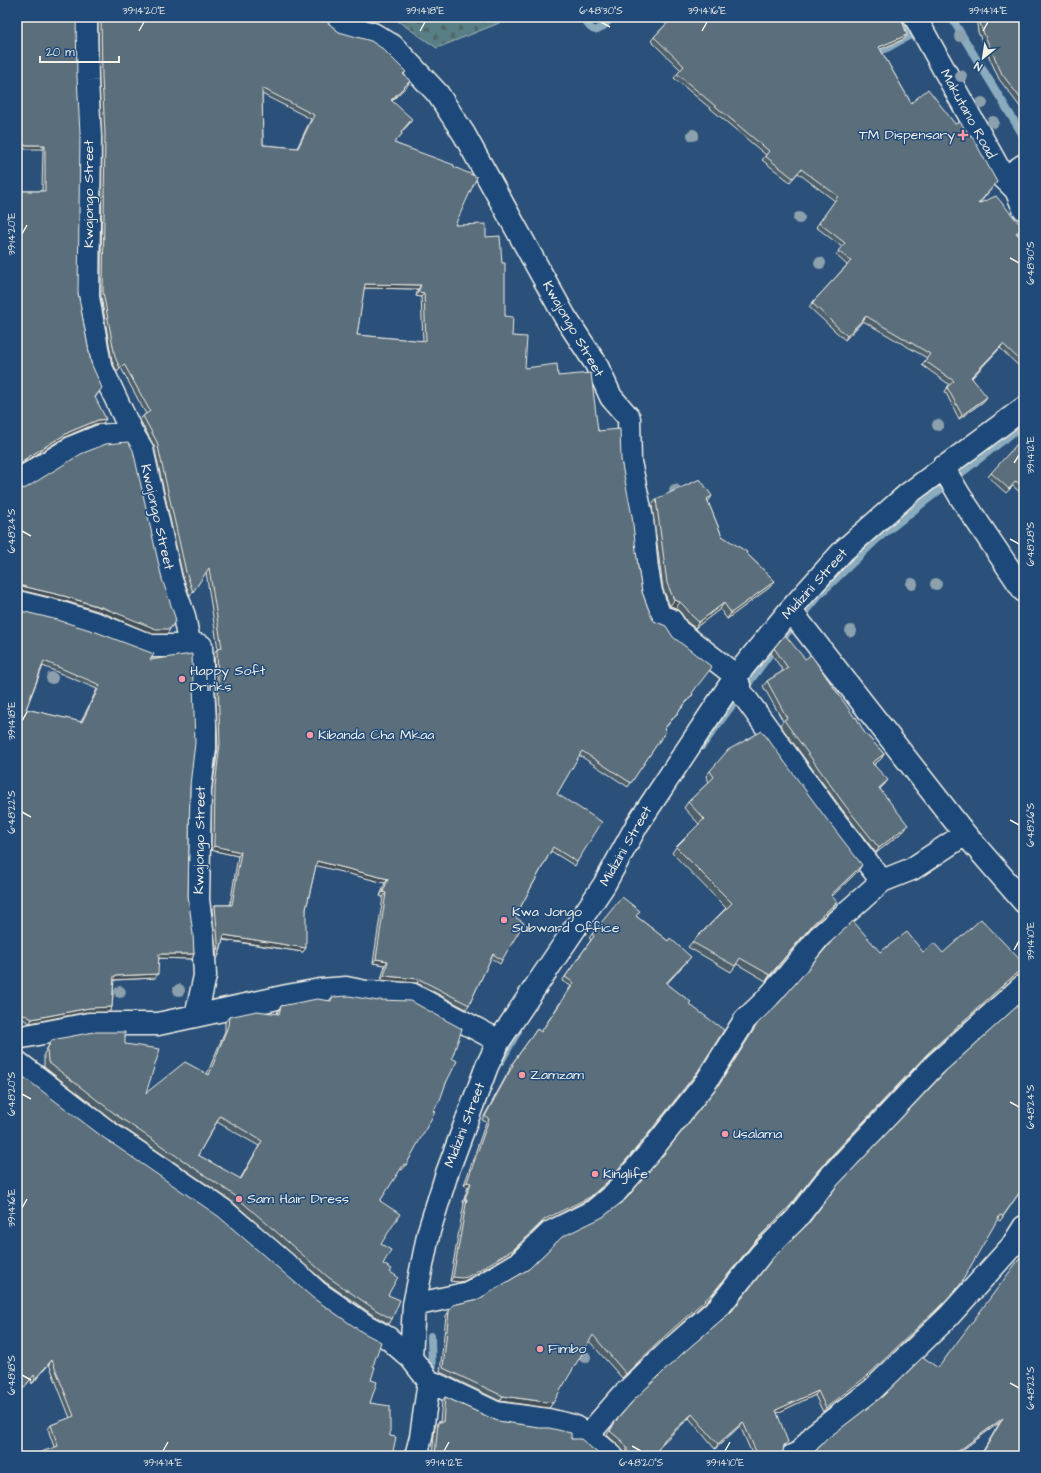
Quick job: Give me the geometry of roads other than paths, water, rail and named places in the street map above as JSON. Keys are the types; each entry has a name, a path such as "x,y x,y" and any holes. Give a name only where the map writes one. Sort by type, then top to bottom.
{"street":[{"name":"Kwajongo Street","path":"86,17 90,137 88,297 100,365 132,433 142,449 171,580 184,616 189,642 201,646 205,748 200,789 198,900 203,937 205,976 196,1016"},
{"name":"Kwajongo Street","path":"334,17 340,24 373,34 393,46 438,94 464,134 565,317 596,364 611,397 629,418 630,462 642,518 651,592 660,616 671,620 678,631 736,676"},
{"name":"Makutano Road","path":"915,17 1004,178 1016,190 1024,209"},
{"path":"1004,178 1024,165"},
{"name":"Midizini Street","path":"411,1358 414,1305 429,1231 447,1173 488,1066 499,1041 604,885 637,825 736,676 790,610 843,551 908,494 1024,408"},
{"path":"17,481 73,447 100,436 132,433"},
{"path":"943,467 960,496 1024,591"},
{"path":"17,602 58,612 97,624 151,646 201,646"},
{"path":"790,610 965,834 1024,902"},
{"path":"736,676 741,692 831,816 882,881"},
{"path":"414,1305 469,1293 519,1263 551,1232 594,1211 614,1194 651,1152 706,1082 746,1020 789,974 819,937 882,881 912,869 965,834"},
{"path":"588,1435 623,1395 671,1349 719,1307 761,1254 796,1219 825,1182 935,1065 1024,985"},
{"path":"17,1038 89,1024 158,1024 287,996 320,990 346,988 366,992 411,994 499,1041"},
{"path":"17,1062 108,1132 223,1210 317,1292 366,1326 388,1338 411,1358 429,1382 496,1413 548,1420 573,1426 588,1435 612,1456"},
{"path":"792,1456 800,1452 815,1434 872,1390 948,1317 1012,1246 1024,1227"},
{"path":"416,1456 421,1437 429,1382"}],"waterway":[{"path":"583,17 590,28 594,30 600,29 612,17"},
{"path":"902,17 914,37"},
{"path":"951,17 1024,137"},
{"path":"872,55 912,34"},
{"path":"702,746 775,647 819,595 877,539 1024,424"},
{"path":"501,1061 518,1031"},
{"path":"431,1336 432,1377"}],"place":[{"name":"TM Dispensary","path":"963,135"},
{"name":"Happy Soft Drinks","path":"182,679"},
{"name":"Kibanda Cha Mkaa","path":"310,735"},
{"name":"Kwa Jongo Subward Office","path":"504,920"},
{"name":"Zamzam","path":"522,1075"},
{"name":"Usalama","path":"725,1134"},
{"name":"Kinglife","path":"595,1174"},
{"name":"Sam Hair Dress","path":"239,1199"},
{"name":"Fimbo","path":"540,1349"}]}
